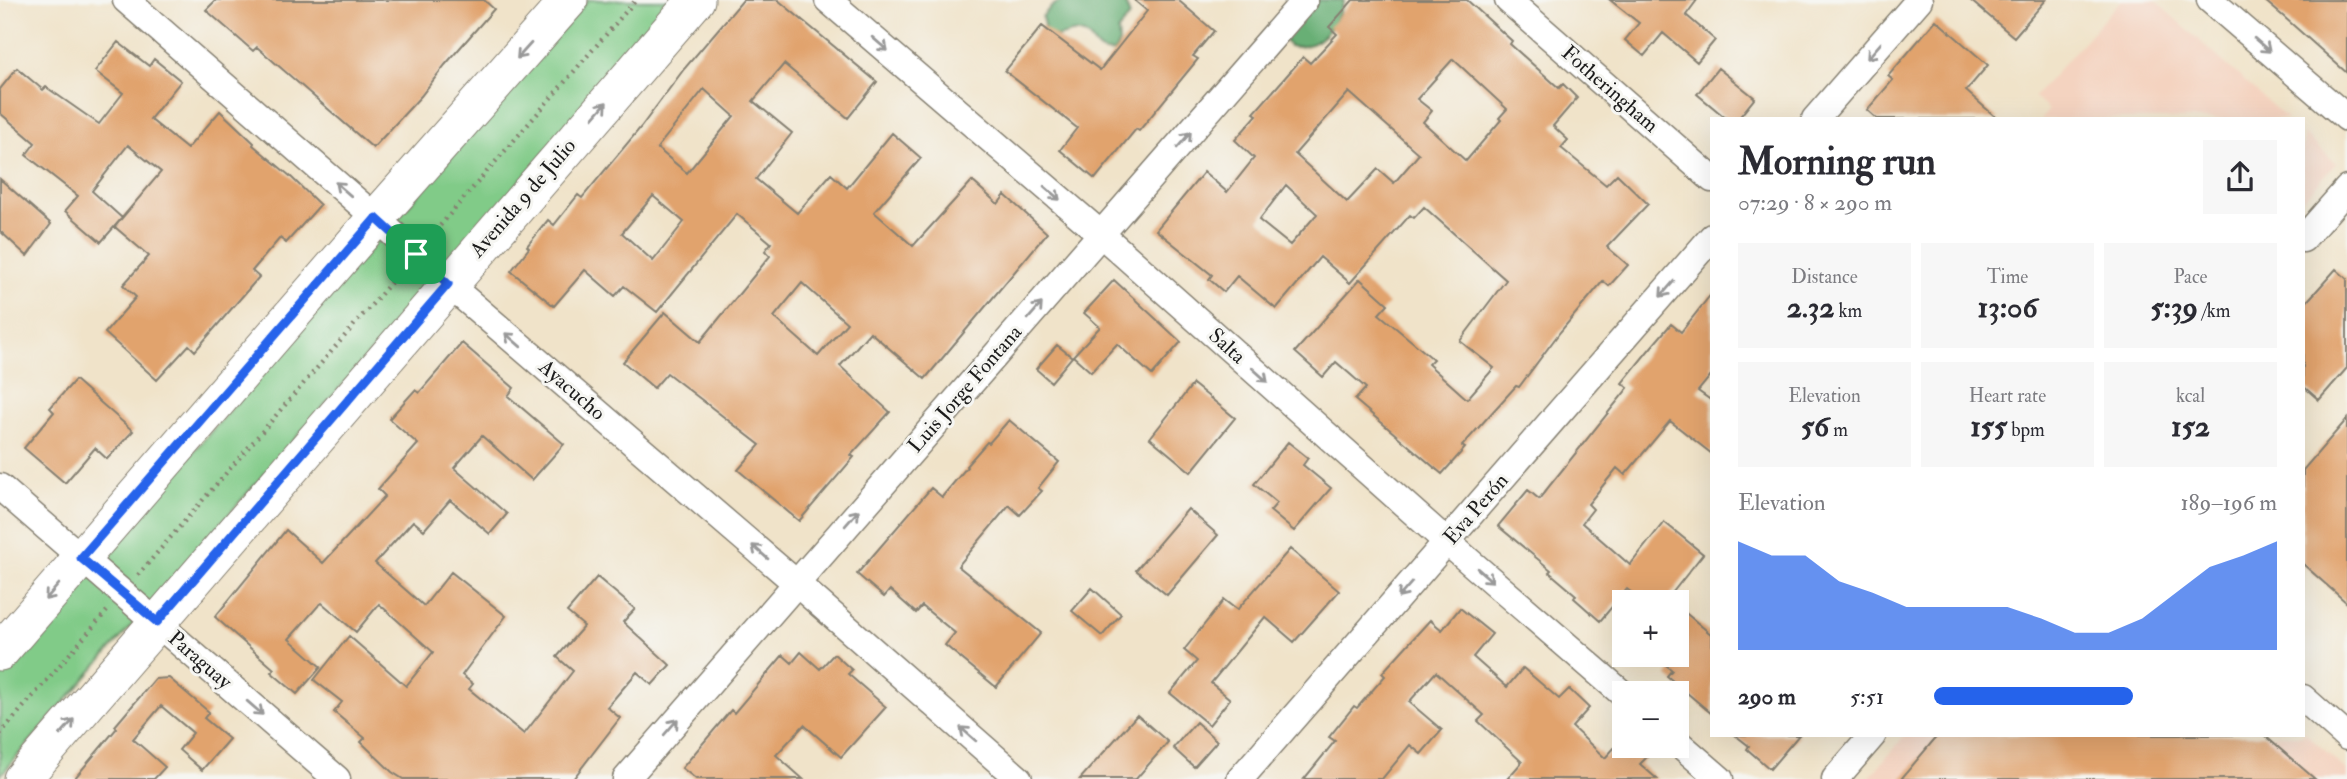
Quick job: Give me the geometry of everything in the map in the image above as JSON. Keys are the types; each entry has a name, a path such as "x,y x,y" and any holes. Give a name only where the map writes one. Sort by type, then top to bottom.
{"main road":[{"path":"0,652 569,0"},
{"name":"Avenida 9 de Julio","path":"22,779 696,0"}],"street":[{"name":"Ayacucho","path":"126,0 448,284 795,582 1019,779"},
{"name":"Salta","path":"828,0 1102,235 1447,542 1612,685"},
{"name":"Luis Jorge Fontana","path":"626,779 1305,0"},
{"name":"Fotheringham","path":"1508,0 1710,176"},
{"path":"1817,117 1919,0"},
{"path":"2210,0 2347,118"},
{"path":"2305,237 2347,189"},
{"name":"Eva Perón","path":"1240,779 1710,239"},
{"name":"Paraguay","path":"0,487 337,779"},
{"path":"2305,700 2347,737"},
{"path":"1835,779 1871,737"},
{"path":"1689,752 1720,779"}],"path":[{"path":"0,734 636,0"}],"shaded area":[{"path":"2121,0 2154,0 2285,117 2043,117 2049,110 2034,97"},
{"path":"2305,136 2336,163 2305,198"},
{"path":"2305,733 2347,771 2347,779 1868,779 1903,737 2305,737"}],"green space":[{"path":"588,0 679,0 0,776 0,673"},
{"path":"1070,0 1124,0 1130,16 1118,30 1119,43 1114,52 1098,49 1089,38 1080,33 1056,37 1046,34 1042,17 1054,5"},
{"path":"1290,0 1344,0 1337,19 1325,35 1309,45 1299,47 1289,46 1282,36"}],"building":[{"path":"216,0 484,0 494,9 373,148 257,47 253,51 206,10"},
{"path":"743,0 778,0 877,82 848,118 784,64 753,101 792,133 756,179 797,213 831,174 847,188 892,133 921,158 874,212 913,246 972,181 998,204 1005,195 1047,233 925,379 870,332 840,366 890,412 851,455 854,457 799,521 738,470 760,445 667,373 654,388 623,362 665,312 700,342 770,256 765,251 771,243 737,214 657,312 624,286 615,296 585,270 554,306 511,271 548,220 554,225 578,195 582,198 641,127 684,69","holes":["704,89 734,116 687,173 657,148","653,196 684,222 653,261 622,233","802,283 847,323 818,356 774,317"]},
{"path":"1134,0 1178,0 1214,31 1193,56 1198,59 1139,131 1136,129 1095,179 1060,150 1077,128 1005,71 1042,26 1100,70 1147,11"},
{"path":"1353,0 1467,0 1559,88 1563,84 1577,98 1553,126 1568,140 1561,148 1606,185 1617,174 1648,204 1607,247 1628,265 1609,286 1603,281 1519,387 1516,386 1462,446 1465,448 1442,474 1355,400 1366,388 1336,362 1323,377 1295,352 1360,279 1388,304 1379,314 1433,359 1428,364 1467,399 1494,368 1460,341 1506,280 1424,207 1414,218 1410,215 1350,283 1320,257 1276,309 1237,276 1224,292 1209,279 1212,275 1156,230 1204,172 1227,192 1254,158 1235,140 1257,115 1254,113 1303,57 1310,63 1337,34 1329,27","holes":["1453,59 1507,109 1466,161 1423,122 1432,111 1417,99","1349,92 1419,154 1394,183 1378,169 1347,202 1295,154","1286,185 1317,214 1290,245 1259,220"]},
{"path":"1610,0 1697,0 1686,15 1715,40 1697,62 1663,33 1644,56 1625,40 1639,23"},
{"path":"1970,0 2046,0 2014,37"},
{"path":"2264,0 2347,0 2347,73 2284,17"},
{"path":"1936,20 1988,65 1966,91 1996,117 1875,117 1867,110 1893,80 1888,76"},
{"path":"118,42 149,66 154,59 181,81 150,119 187,149 220,111 254,143 253,145 320,205 286,243 280,238 252,271 259,277 195,351 189,345 157,380 105,333 136,297 123,285 149,256 115,227 122,218 101,242 65,211 78,196 26,155 35,143 0,113 0,89 17,68 43,90 46,87 99,124 123,93 95,71","holes":["128,145 161,172 122,218 92,191"]},
{"path":"1718,68 1755,98 1740,117 1725,117 1697,94"},
{"path":"0,179 51,224 27,256 0,231"},
{"path":"2336,269 2347,279 2347,368 2319,400 2305,388 2305,304"},
{"path":"1114,280 1181,342 1152,375 1117,344 1091,372 1073,356 1100,327 1084,313"},
{"path":"1710,296 1710,376 1698,391 1710,400 1710,452 1670,421 1625,475 1617,468 1588,504 1593,509 1582,523 1630,565 1664,522 1703,554 1674,590 1612,590 1612,607 1600,621 1574,598 1576,595 1549,572 1551,570 1498,526 1528,490 1539,499 1628,388 1622,383 1671,324 1681,332"},
{"path":"462,343 514,388 508,396 564,444 532,480 482,436 454,468 507,514 490,534 450,500 424,530 413,521 375,563 424,606 451,572 506,616 462,675 473,684 469,689 524,734 573,671 557,657 584,626 567,612 597,577 635,609 623,622 670,665 652,685 637,672 607,707 620,718 573,779 403,779 392,772 361,742 365,738 334,712 342,702 314,680 349,636 406,686 433,652 379,604 356,632 322,603 318,606 289,639 321,667 297,694 271,672 274,669 215,617 286,530 323,563 385,496 378,489 418,444 389,419 415,390 419,393"},
{"path":"1057,345 1072,357 1051,382 1036,369"},
{"path":"75,380 133,431 107,459 95,448 65,483 24,448 54,412 50,408"},
{"path":"1193,384 1235,418 1191,472 1150,438"},
{"path":"2347,419 2347,603 2305,566 2305,468"},
{"path":"1009,420 1059,462 1038,488 1042,491 1020,515 1009,505 958,566 1041,633 996,687 945,645 955,633 922,606 916,613 890,590 884,597 857,574 931,488 942,497 966,466"},
{"path":"1288,442 1308,458 1303,465 1331,488 1294,531 1270,511 1277,503 1254,484"},
{"path":"1188,509 1218,535 1167,595 1136,570"},
{"path":"1290,549 1339,591 1294,642 1265,617 1211,683 1230,699 1209,725 1170,693 1197,661 1184,650 1224,600 1237,610"},
{"path":"1092,588 1121,614 1102,636 1072,611"},
{"path":"1460,608 1492,634 1473,657 1507,687 1523,668 1559,699 1569,689 1589,708 1572,727 1605,758 1612,750 1612,758 1646,758 1640,764 1657,779 1507,779 1522,762 1478,721 1484,715 1436,672 1409,702 1442,730 1421,754 1410,745 1382,779 1304,779 1335,741 1329,737 1354,706 1357,708 1385,676 1382,673 1430,620 1442,630"},
{"path":"1689,616 1710,633 1710,712 1689,695 1689,681 1673,681 1667,676 1672,670 1668,667 1689,667"},
{"path":"801,652 820,669 834,654 852,670 848,674 886,707 841,757 804,725 776,755 803,779 696,779 682,768 731,710 734,713 783,655 792,663"},
{"path":"169,678 209,712 204,718 229,739 202,770 179,750 193,733 161,706 133,739 165,767 154,779 74,779 155,679"},
{"path":"1137,715 1168,742 1136,779 1080,779"},
{"path":"1196,722 1217,741 1194,767 1173,748"},
{"path":"1738,737 1797,737 1770,769 1747,749 1749,746"},
{"path":"1936,737 2266,737 2315,779 1901,779"}],"route":[{"path":"376,218 416,254 448,284 157,622 81,558 376,218"}]}
